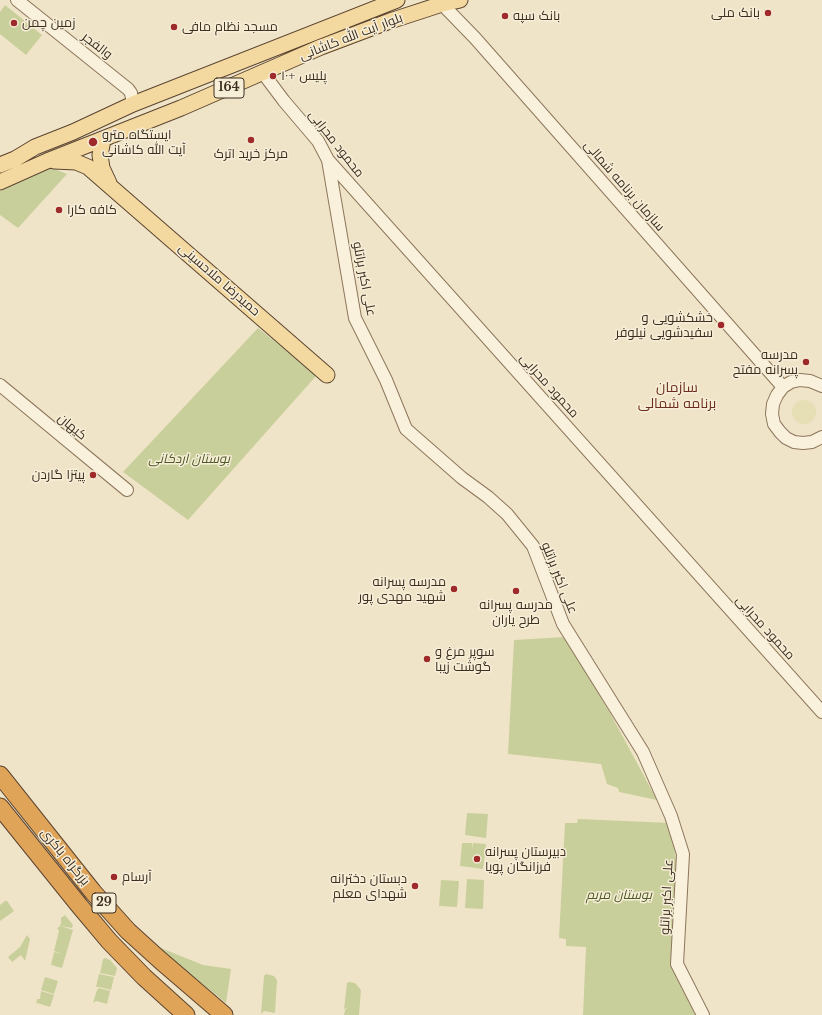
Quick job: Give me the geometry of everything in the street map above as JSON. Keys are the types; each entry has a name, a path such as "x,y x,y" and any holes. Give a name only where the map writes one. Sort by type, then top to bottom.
{"highway":[{"name":"بزرگراه باکری","path":"0,775 94,892 128,931 224,1015"},
{"name":"بزرگراه باکری","path":"0,807 109,941 144,977 186,1015"},
{"path":"200,994 232,1015"}],"main road":[{"path":"322,29 355,10 363,0"},
{"name":"بلوار آیت الله کاشانی","path":"0,166 35,147 133,104 397,0"},
{"name":"بلوار آیت الله کاشانی","path":"2,182 47,161 103,140 321,47 390,21 442,4 460,0"},
{"path":"103,140 100,154 102,168 111,185"},
{"path":"0,153 35,147"},
{"name":"حمیدرضا ملاحسینی","path":"47,161 76,162 88,167 111,185 326,375"}],"street":[{"name":"والفجر","path":"17,0 128,89 133,104"},
{"name":"سازمان برنامه شمالی","path":"442,4 480,44 783,387"},
{"name":"محمود محرابی","path":"263,73 283,101 318,141 328,160 822,712"},
{"name":"علی اکبر براتلو","path":"328,160 355,318 386,380 406,429 456,473 488,497 507,514 533,546 563,624 643,752 671,816 683,854 677,964 703,1015"},
{"path":"822,386 810,380 791,382 783,387 777,395 773,404 772,414 774,424 780,432 786,438 794,442 812,442 822,436"},
{"name":"کیهان","path":"0,386 127,490"}],"shaded area":[{"path":"804,400 813,403 816,412 813,421 804,424 795,421 792,412 795,403"}],"green space":[{"name":"زمین چمن","path":"5,5 42,35 26,55 0,34 0,12"},
{"path":"52,168 67,174 18,228 0,215 0,191"},
{"name":"بوستان اردکانی","path":"258,328 317,375 188,520 123,472"},
{"path":"565,637 610,713 657,800 619,792 618,788 607,784 601,764 508,754 514,640"},
{"path":"467,813 488,814 486,838 465,835"},
{"name":"بوستان مریم","path":"578,819 671,823 676,861 677,895 672,953 699,1015 583,1015 586,947 566,946 566,939 559,938 565,823 577,823"},
{"path":"462,843 472,843 472,849 473,843 486,844 483,869 460,866"},
{"path":"467,879 484,880 483,909 465,908"},
{"path":"441,880 459,881 457,907 439,906"},
{"path":"7,901 14,911 0,921 0,905"},
{"path":"65,915 73,925 72,928 59,926 61,924 61,918"},
{"path":"61,926 73,930 62,968 51,965 54,952 62,954 54,951 59,931 57,928"},
{"path":"27,935 30,939 25,961 21,955 12,962 8,957 20,947"},
{"path":"156,946 203,965 231,969 226,1003"},
{"path":"105,958 110,960 117,968 115,976 100,973 103,959"},
{"path":"99,974 114,977 111,990 96,987"},
{"path":"266,974 274,976 277,980 275,1013 264,1011 261,1014 264,976"},
{"path":"45,977 58,981 54,994 41,990"},
{"path":"347,983 355,983 361,990 359,1015 344,1015 347,1008 344,1009"},
{"path":"99,988 110,991 107,1004 96,1001 93,1003"},
{"path":"41,991 54,995 50,1007 36,1004 37,999 40,999"}],"place":[{"name":"بانک ملی","path":"768,13"},
{"name":"بانک سپه","path":"505,16"},
{"name":"زمین چمن","path":"14,23"},
{"name":"مسجد نظام مافی","path":"174,27"},
{"name":"پلیس +۱۰","path":"273,76"},
{"name":"مرکز خرید اترک","path":"251,140"},
{"name":"ایستگاه مترو آیت الله کاشانی","path":"93,142"},
{"name":"کافه کارا","path":"59,210"},
{"name":"خشکشویی و سفیدشویی نیلوفر","path":"721,325"},
{"name":"مدرسه پسرانه مفتح","path":"806,362"},
{"name":"پیتزا گاردن","path":"93,475"},
{"name":"مدرسه پسرانه شهید مهدی پور","path":"454,589"},
{"name":"مدرسه پسرانه طرح یاران","path":"516,591"},
{"name":"سوپر مرغ و گوشت زیبا","path":"427,659"},
{"name":"دبیرستان پسرانه فرزانگان پویا","path":"477,859"},
{"name":"آرسام","path":"114,877"},
{"name":"دبستان دخترانه شهدای معلم","path":"415,886"}],"district":[{"name":"سازمان برنامه شمالی","path":"677,396"}]}
